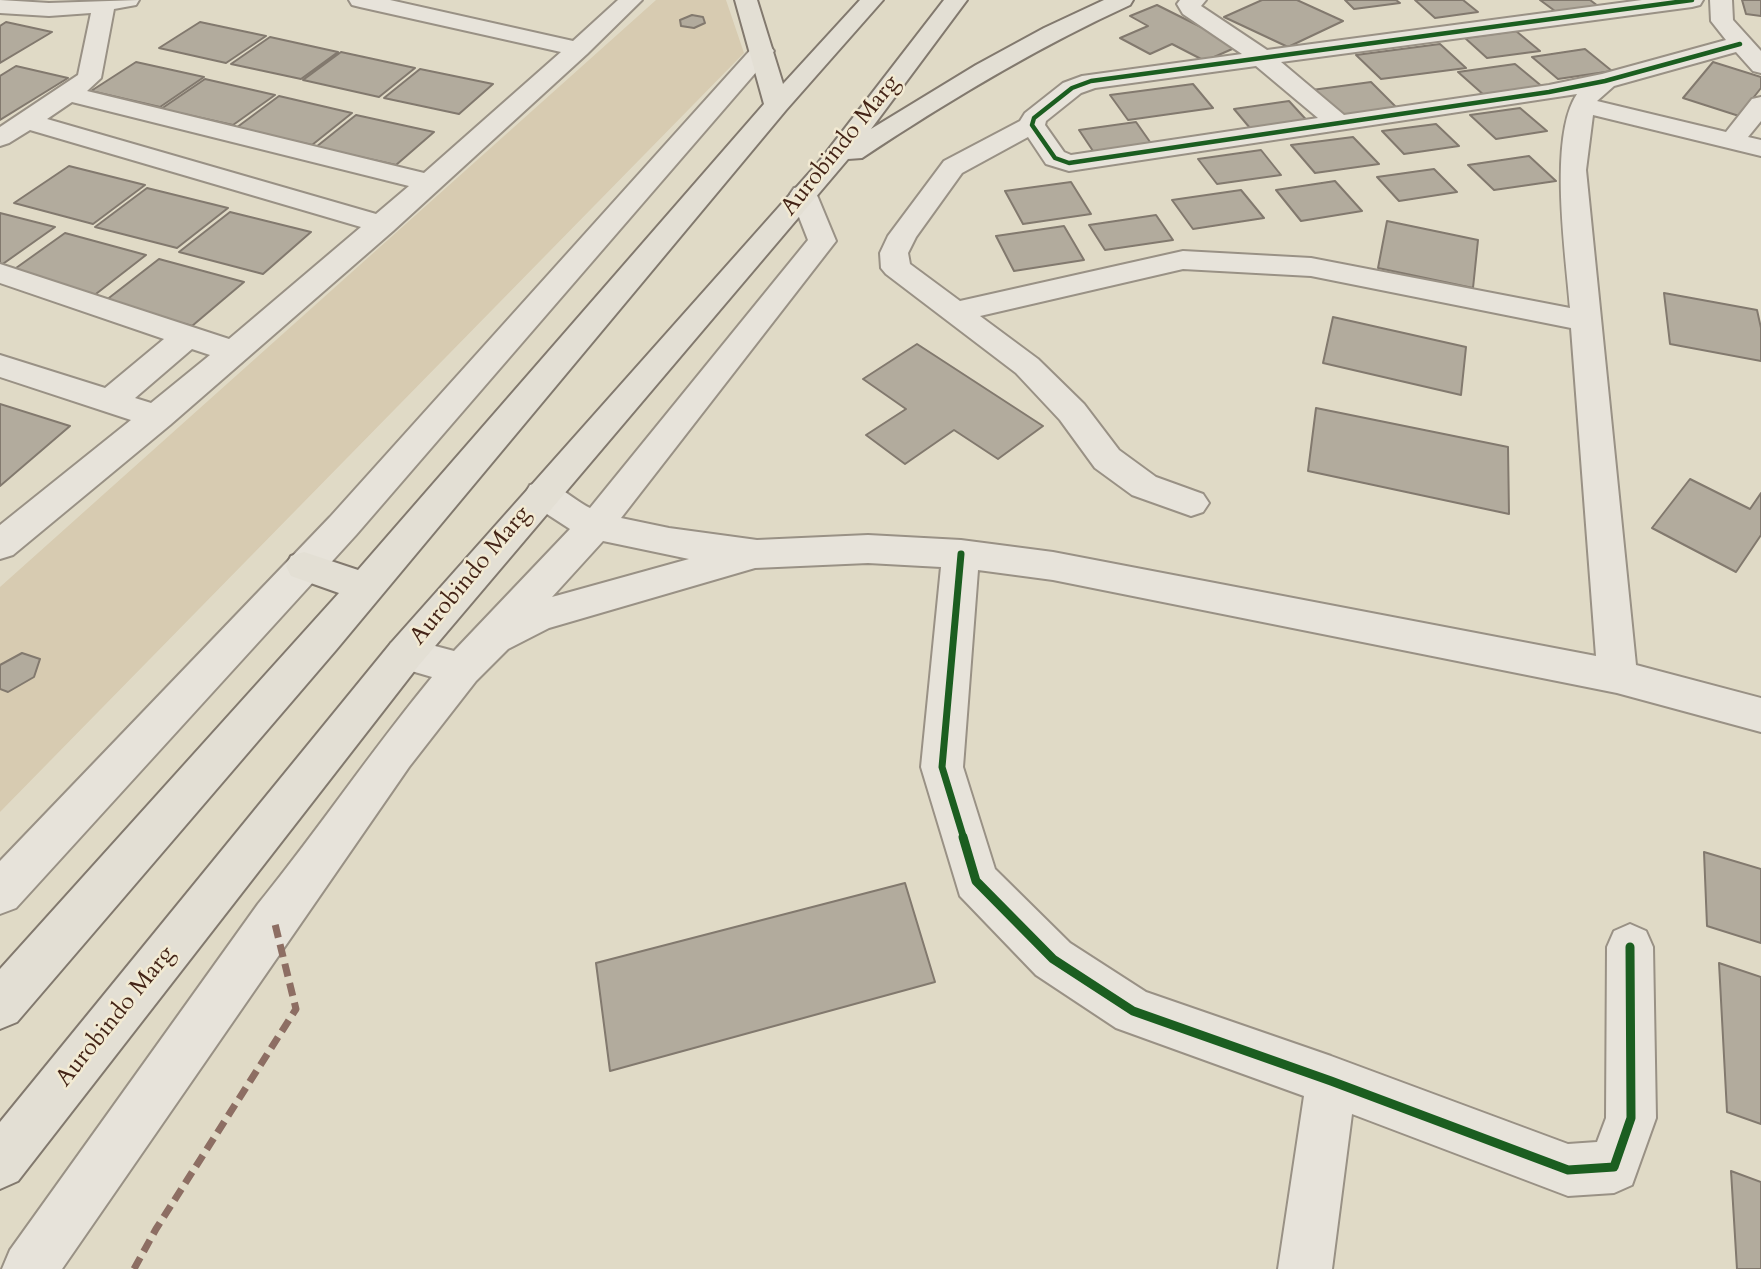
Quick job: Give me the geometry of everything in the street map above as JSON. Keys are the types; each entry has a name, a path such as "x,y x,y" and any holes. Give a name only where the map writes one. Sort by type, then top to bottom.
{"main road":[{"path":"746,0 777,105"},
{"path":"0,1005 366,588 777,105 872,0"},
{"name":"Aurobindo Marg","path":"0,1163 405,654 815,182 956,0"},
{"path":"815,182 910,114 1045,37 1122,0"},
{"path":"304,566 366,588"}],"street":[{"path":"0,6 34,11 79,10 128,0"},
{"path":"360,0 579,49"},
{"path":"0,545 158,417 383,225 632,0"},
{"path":"1195,0 1188,4 1191,9 1261,57 1339,123"},
{"path":"1191,503 1144,486 1107,459 1072,412 1027,366 897,268 894,253 902,236 953,167 1031,125 1034,118 1080,84 1261,57 1692,0"},
{"path":"1721,0 1722,22 1761,66"},
{"path":"0,138 89,78 104,5"},
{"path":"1031,125 1055,158 1069,163 1605,81 1740,44"},
{"path":"0,893 343,526 762,51"},
{"path":"1605,81 1591,91 1582,105 1573,170 1617,677"},
{"path":"68,94 431,183"},
{"path":"1733,140 1761,104"},
{"path":"1582,105 1761,148"},
{"path":"26,121 383,225"},
{"path":"329,210 375,170"},
{"path":"29,1269 394,754 462,669 595,526 822,241 815,182"},
{"path":"956,312 1184,260 1311,267 1587,321"},
{"path":"0,273 234,352"},
{"path":"109,402 186,337"},
{"path":"0,366 158,417"},
{"path":"542,494 565,511 595,526 669,542 757,554 868,549 961,554 1054,566 1617,677 1761,715"},
{"path":"462,669 494,638 538,616 757,554"},
{"path":"961,554 942,766 976,881 1053,959 1133,1011 1331,1081 1568,1170 1614,1167 1631,1118 1630,947"},
{"path":"405,654 462,669"},
{"path":"1305,1269 1331,1081"}],"shaded area":[{"path":"656,0 726,0 744,53 0,812 0,587"}],"building":[{"path":"1262,0 1297,0 1343,21 1288,47 1224,17"},
{"path":"1345,0 1396,0 1400,3 1354,9"},
{"path":"1415,0 1463,0 1478,12 1435,18"},
{"path":"1540,0 1590,0 1602,9 1559,14"},
{"path":"1742,0 1761,0 1761,16 1746,14"},
{"path":"1157,5 1239,46 1205,61 1172,44 1150,54 1120,38 1148,26 1130,16"},
{"path":"692,15 703,17 705,23 694,28 681,26 680,20"},
{"path":"6,22 52,32 0,63 0,26"},
{"path":"200,22 266,36 226,63 159,48"},
{"path":"1516,31 1540,51 1487,58 1465,38"},
{"path":"270,37 338,52 301,79 231,64"},
{"path":"1440,44 1466,68 1381,79 1356,55"},
{"path":"1585,49 1612,71 1558,79 1532,57"},
{"path":"341,52 415,68 379,97 303,80"},
{"path":"136,62 204,77 160,107 91,91"},
{"path":"1713,62 1761,77 1761,88 1739,116 1683,98"},
{"path":"1515,64 1544,88 1485,96 1458,72"},
{"path":"16,66 68,78 0,120 0,76"},
{"path":"420,69 493,84 459,114 384,98"},
{"path":"205,79 275,95 233,125 161,109"},
{"path":"1371,82 1397,108 1337,116 1312,90"},
{"path":"1193,84 1213,108 1128,120 1110,95"},
{"path":"279,96 352,113 312,145 236,128"},
{"path":"1289,101 1312,126 1255,134 1234,109"},
{"path":"1520,108 1547,131 1496,139 1470,115"},
{"path":"356,115 434,132 396,165 316,147"},
{"path":"1136,122 1155,149 1097,157 1079,130"},
{"path":"1436,124 1459,146 1404,154 1382,131"},
{"path":"1353,137 1379,164 1315,173 1291,145"},
{"path":"1261,150 1281,175 1217,184 1198,159"},
{"path":"1529,156 1556,181 1494,190 1468,165"},
{"path":"69,166 145,185 93,224 14,203"},
{"path":"1434,169 1457,192 1399,201 1377,177"},
{"path":"1335,181 1362,211 1301,221 1276,190"},
{"path":"1071,182 1091,214 1023,224 1005,191"},
{"path":"147,188 228,208 177,248 95,227"},
{"path":"1241,190 1264,218 1193,229 1172,200"},
{"path":"230,212 311,232 263,274 179,252"},
{"path":"0,213 55,227 0,266"},
{"path":"1156,215 1173,240 1105,250 1089,225"},
{"path":"1387,221 1478,240 1473,288 1378,268"},
{"path":"1064,226 1084,260 1014,271 996,236"},
{"path":"65,233 146,255 92,297 9,273"},
{"path":"159,259 244,282 192,326 105,301"},
{"path":"1664,293 1757,310 1761,328 1761,361 1670,344"},
{"path":"1333,317 1466,347 1461,395 1323,363"},
{"path":"917,344 1043,426 998,459 954,430 905,464 866,435 906,409 863,379"},
{"path":"0,404 70,426 0,486"},
{"path":"1316,408 1508,447 1509,514 1308,471"},
{"path":"1690,479 1750,509 1761,493 1761,535 1736,572 1652,528"},
{"path":"22,653 40,659 34,677 8,692 0,689 0,665"},
{"path":"1704,852 1761,869 1761,943 1707,926"},
{"path":"905,883 935,982 610,1071 596,963"},
{"path":"1719,963 1761,977 1761,1124 1727,1112"},
{"path":"1731,1171 1761,1182 1761,1269 1737,1269"}],"marked path":[{"path":"134,1269 156,1229 296,1009 274,920"}],"cycle path":[{"path":"1692,0 1091,81 1072,88 1034,118 1032,125 1055,158 1069,163 1549,92 1605,81 1740,44"},
{"path":"961,554 942,767 976,881 1053,959 1133,1011 1331,1081 1568,1170 1614,1167 1631,1118 1630,947"}]}
